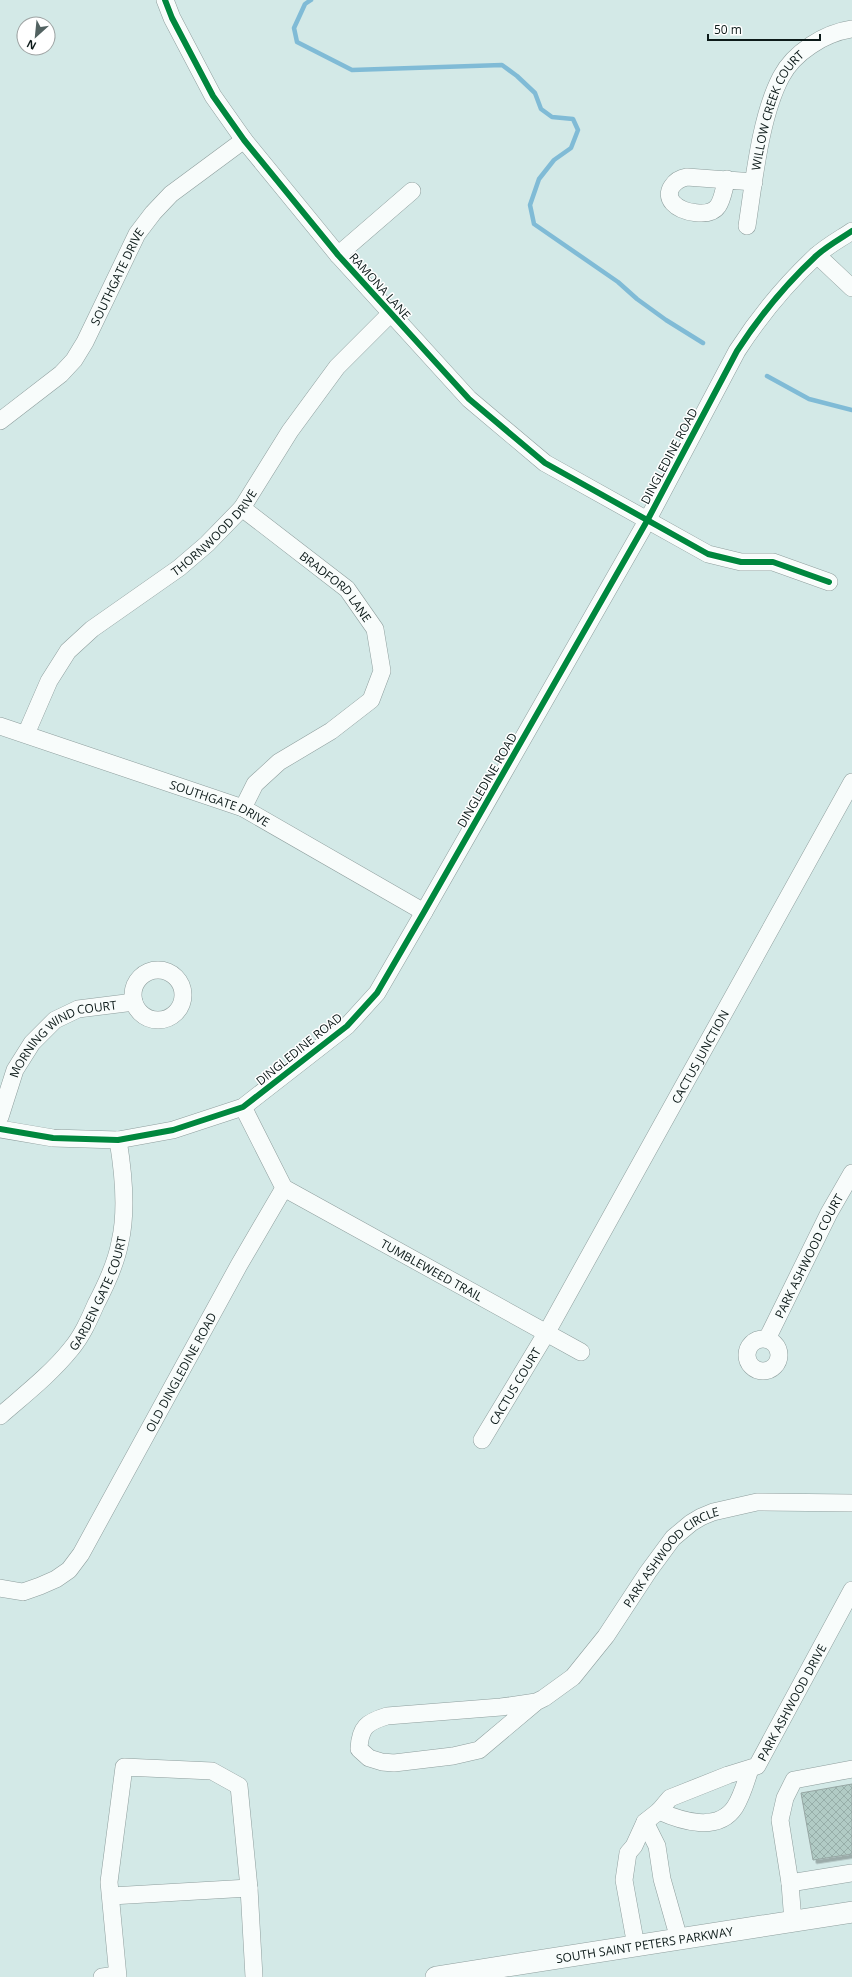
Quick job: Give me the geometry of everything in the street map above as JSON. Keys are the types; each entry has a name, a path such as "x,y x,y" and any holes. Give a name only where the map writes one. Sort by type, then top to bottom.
{"main road":[{"name":"SOUTH SAINT PETERS PARKWAY","path":"436,1977 852,1912"}],"street":[{"name":"RAMONA LANE","path":"165,0 172,18 214,96 244,140 338,255 390,314 469,399 535,456 565,475 708,554 741,562 773,562 829,582"},
{"name":"WILLOW CREEK COURT","path":"747,226 762,136 772,98 781,76 792,62 822,38 839,31 852,29"},
{"name":"SOUTHGATE DRIVE","path":"0,420 61,374 74,360 85,342 137,234 153,214 171,194 244,140"},
{"path":"727,179 754,182"},
{"path":"338,255 412,191"},
{"name":"DINGLEDINE ROAD","path":"0,1129 53,1138 118,1140 173,1130 243,1106 347,1026 377,993 424,912 647,521 737,351 764,312 817,255 852,231"},
{"path":"817,255 852,288"},
{"name":"THORNWOOD DRIVE","path":"26,734 49,681 68,651 92,629 179,568 207,544 242,508 290,431 337,367 390,314"},
{"name":"BRADFORD LANE","path":"242,508 347,589 375,629 382,671 371,700 331,731 279,762 255,784 243,808"},
{"name":"SOUTHGATE DRIVE","path":"0,726 243,808 424,912"},
{"name":"CACTUS JUNCTION","path":"547,1332 852,782"},
{"name":"MORNING WIND COURT","path":"0,1116 15,1070 32,1043 55,1020 78,1009 134,1002"},
{"path":"243,1106 284,1188"},
{"name":"GARDEN GATE COURT","path":"0,1416 53,1369 71,1349 85,1328 111,1273 121,1241 123,1200 122,1165 118,1140"},
{"name":"PARK ASHWOOD COURT","path":"767,1339 828,1213 852,1173"},
{"name":"TUMBLEWEED TRAIL","path":"284,1188 581,1352"},
{"name":"OLD DINGLEDINE ROAD","path":"0,1588 23,1592 51,1582 69,1570 81,1554 239,1265 284,1188"},
{"name":"CACTUS COURT","path":"482,1440 547,1332"},
{"name":"PARK ASHWOOD CIRCLE","path":"536,1702 501,1707 387,1716 374,1720 364,1727 360,1738 359,1749 369,1758 382,1762 394,1763 453,1756 479,1750 536,1702 573,1678 606,1636 648,1572 673,1538 691,1523 713,1512 757,1502 852,1504"},
{"name":"PARK ASHWOOD DRIVE","path":"636,1946 624,1880 628,1853 634,1846 646,1822 659,1811 670,1798 728,1775 750,1770 757,1766 852,1590"},
{"path":"112,1976 111,1896 109,1882 124,1767 212,1771 239,1786 254,1977"},
{"path":"793,1922 790,1883 780,1820 785,1798 794,1780 852,1769"},
{"path":"659,1811 694,1823 720,1819 729,1814 735,1807 750,1770"},
{"path":"646,1822 657,1846 662,1879 679,1939"},
{"path":"790,1883 852,1873"},
{"path":"111,1896 248,1888"}],"building":[{"path":"852,1784 852,1854 813,1860 801,1793"}],"waterway":[{"path":"311,0 305,4 294,28 297,42 352,70 502,65 517,76 535,93 541,109 552,117 573,119 578,130 571,148 554,160 539,179 530,205 534,224 618,282 637,299 666,320 703,343"},
{"path":"767,376 809,399 852,410"}],"cycle path":[{"path":"165,0 172,18 213,96 244,140 338,255 469,399 545,463 708,554 741,562 773,562 829,582"},
{"path":"0,1129 53,1138 118,1140 173,1130 243,1107 347,1026 377,993 424,912 647,521 737,351 764,313 794,278 820,252 852,231"}]}
